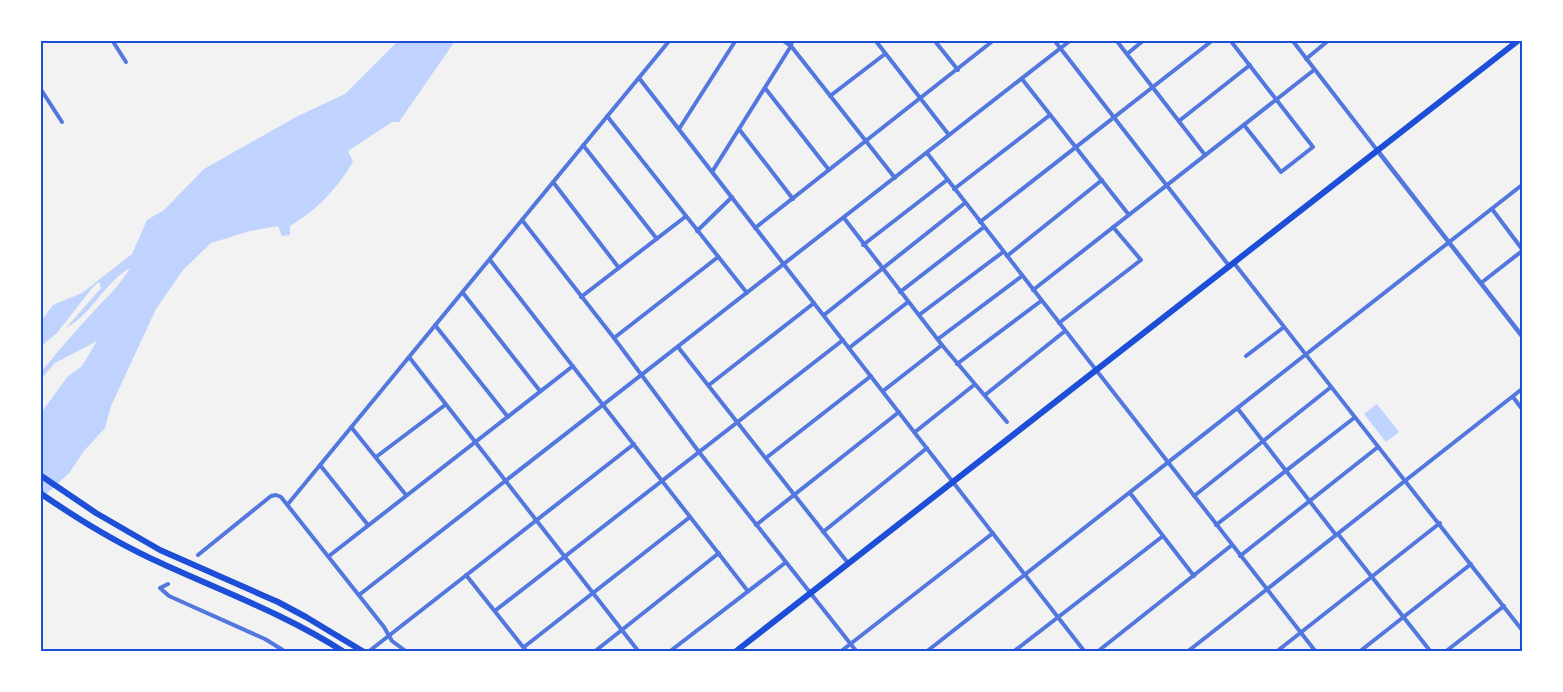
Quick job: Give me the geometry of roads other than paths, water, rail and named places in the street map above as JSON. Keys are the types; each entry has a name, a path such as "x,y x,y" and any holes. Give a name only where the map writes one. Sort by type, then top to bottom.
{"highway":[{"path":"735,651 1377,150 1521,41"},
{"path":"40,475 96,513 160,550 278,602 366,651"},
{"path":"40,493 77,517 151,558 268,609 344,651"}],"street":[{"path":"112,40 126,62"},
{"path":"288,504 670,40"},
{"path":"679,129 736,40"},
{"path":"782,40 791,46 895,178"},
{"path":"712,172 791,46 792,40"},
{"path":"874,40 949,135"},
{"path":"934,40 958,70"},
{"path":"1054,40 1167,185 1440,523 1522,630"},
{"path":"359,595 1071,40"},
{"path":"1116,40 1205,155"},
{"path":"1127,54 1144,40"},
{"path":"980,222 1213,40"},
{"path":"1230,40 1313,147 1281,172 1244,126"},
{"path":"1292,40 1522,336"},
{"path":"1306,59 1329,40"},
{"path":"755,228 994,41"},
{"path":"830,96 885,54"},
{"path":"1179,121 1250,65"},
{"path":"1033,290 1314,70"},
{"path":"639,78 1085,651"},
{"path":"1022,79 1129,215"},
{"path":"40,88 62,122"},
{"path":"765,88 829,170"},
{"path":"954,189 1050,115"},
{"path":"607,116 747,293"},
{"path":"739,129 793,199"},
{"path":"583,145 657,239"},
{"path":"926,153 1316,651"},
{"path":"863,245 947,180"},
{"path":"1007,256 1102,180"},
{"path":"553,182 619,268"},
{"path":"926,651 1522,186"},
{"path":"697,231 732,197"},
{"path":"824,315 966,203"},
{"path":"1481,283 1522,250 1492,209"},
{"path":"581,297 685,217"},
{"path":"844,218 957,364 1007,422"},
{"path":"522,220 809,594 857,651"},
{"path":"900,292 984,227"},
{"path":"1059,323 1141,260 1113,227"},
{"path":"1516,240 1522,235"},
{"path":"919,315 1003,252"},
{"path":"614,338 718,257"},
{"path":"490,260 747,590"},
{"path":"938,339 1022,276"},
{"path":"463,293 540,392"},
{"path":"957,364 1041,301"},
{"path":"849,348 908,302"},
{"path":"709,385 814,303"},
{"path":"435,325 508,417"},
{"path":"1246,356 1284,327"},
{"path":"985,395 1065,331"},
{"path":"496,610 843,340"},
{"path":"883,391 942,345"},
{"path":"678,347 849,563"},
{"path":"409,357 639,651"},
{"path":"329,556 573,366"},
{"path":"766,458 871,376"},
{"path":"915,432 975,385"},
{"path":"1194,496 1330,387"},
{"path":"1187,651 1522,389"},
{"path":"1513,397 1522,409"},
{"path":"376,457 445,405"},
{"path":"1238,409 1431,651"},
{"path":"756,525 899,412"},
{"path":"1216,525 1354,418"},
{"path":"351,427 406,495"},
{"path":"366,651 634,444"},
{"path":"1240,555 1378,447"},
{"path":"823,532 927,448"},
{"path":"320,465 368,525"},
{"path":"1130,493 1194,576"},
{"path":"198,555 271,496 281,497 329,556 392,641 406,651"},
{"path":"524,647 690,517"},
{"path":"1276,651 1440,523"},
{"path":"840,651 993,532"},
{"path":"1013,651 1163,536"},
{"path":"1097,651 1232,545"},
{"path":"594,651 719,554"},
{"path":"669,651 785,563"},
{"path":"1359,651 1471,564"},
{"path":"466,575 527,651"},
{"path":"168,584 160,588 169,596 265,639 286,651"},
{"path":"1445,651 1504,606"}],"water":[{"path":"398,41 455,41 399,122 392,122 348,151 353,162 333,191 309,213 290,226 290,235 282,236 278,226 250,231 211,243 183,270 156,309 111,406 105,428 84,451 70,472 41,499 41,413 68,376 82,366 97,341 55,363 41,379 41,372 118,285 130,268 113,281 83,315 66,328 101,288 99,282 93,287 57,333 41,346 41,321 53,305 82,293 132,254 147,220 164,210 204,169 296,117 345,94"},
{"path":"1377,404 1399,432 1386,442 1364,414"}]}
